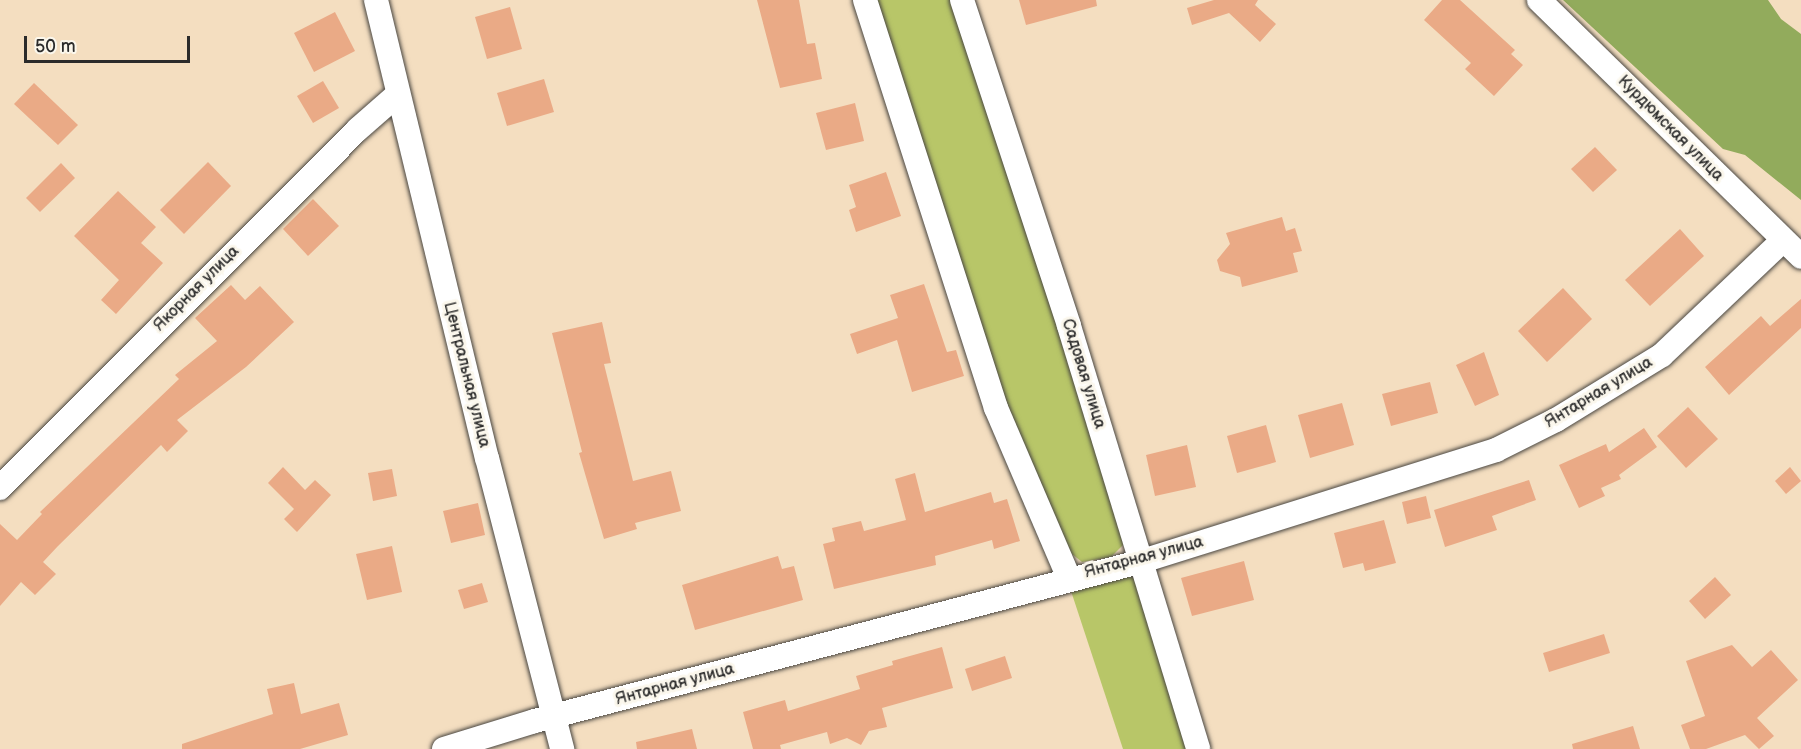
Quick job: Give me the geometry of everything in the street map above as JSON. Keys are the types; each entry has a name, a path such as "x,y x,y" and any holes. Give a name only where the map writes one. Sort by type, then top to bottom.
{"street":[{"name":"Центральная улица","path":"376,0 487,458 556,717 562,749"},
{"path":"865,0 996,408 1069,578"},
{"name":"Садовая улица","path":"962,0 1070,326 1139,562 1198,749"},
{"name":"Курдюмская улица","path":"1539,0 1801,257"},
{"name":"Якорная улица","path":"0,488 350,137 398,94"},
{"name":"Янтарная улица","path":"444,749 1069,578 1139,562 1496,450 1556,420 1662,355 1783,240"}],"green space":[{"path":"873,0 954,0 1063,327 1124,544 1111,557 1082,562 1067,550 1005,405"},
{"path":"1563,0 1768,0 1781,19 1801,34 1801,200 1745,155 1723,149"},
{"path":"1121,572 1140,581 1191,749 1123,749 1070,588"}],"building":[{"path":"757,0 799,0 807,44 815,43 822,79 780,88"},
{"path":"1019,0 1096,0 1097,6 1026,25"},
{"path":"1214,0 1258,0 1255,5 1276,24 1260,42 1229,13 1192,25 1187,8"},
{"path":"1442,0 1460,0 1515,50 1511,54 1523,65 1494,96 1465,69 1471,63 1424,20"},
{"path":"510,7 522,49 487,59 475,17"},
{"path":"335,12 355,51 314,72 294,33"},
{"path":"544,79 554,112 507,126 497,93"},
{"path":"323,81 339,108 313,123 297,96"},
{"path":"34,83 78,125 58,145 14,104"},
{"path":"855,103 864,141 826,150 816,113"},
{"path":"1595,147 1617,170 1593,192 1571,169"},
{"path":"208,162 231,186 184,234 160,210"},
{"path":"61,163 75,178 40,212 26,198"},
{"path":"886,172 901,216 856,232 849,210 856,207 849,185"},
{"path":"118,191 156,227 141,243 163,263 116,314 101,300 119,280 74,236"},
{"path":"313,199 339,226 308,256 283,229"},
{"path":"1282,217 1286,231 1295,228 1302,251 1293,253 1298,272 1242,287 1240,277 1220,271 1217,260 1230,244 1226,233"},
{"path":"1680,229 1704,256 1650,306 1625,280"},
{"path":"924,284 947,352 956,350 964,376 912,392 897,340 857,354 850,334 898,318 890,295"},
{"path":"231,285 245,300 260,286 294,322 246,367 177,420 188,431 167,452 161,445 43,562 56,574 35,595 21,582 0,606 0,524 17,540 42,514 40,512 179,379 175,375 217,341 195,318"},
{"path":"1563,288 1592,319 1547,362 1518,331"},
{"path":"1801,299 1801,328 1729,395 1705,367 1761,316 1770,326"},
{"path":"602,322 611,363 604,364 633,481 671,471 681,511 635,523 637,529 604,539 579,453 582,452 552,333"},
{"path":"1484,352 1499,395 1475,406 1456,365"},
{"path":"1430,382 1438,413 1391,426 1382,394"},
{"path":"1342,403 1354,445 1310,458 1298,415"},
{"path":"1688,407 1718,439 1686,468 1657,436"},
{"path":"1266,425 1276,462 1237,473 1227,436"},
{"path":"1644,428 1657,447 1619,475 1621,479 1601,488 1605,496 1579,508 1559,465 1606,444 1609,452"},
{"path":"1187,445 1196,487 1155,496 1146,455"},
{"path":"283,467 305,490 315,480 331,495 297,532 284,519 294,509 268,483"},
{"path":"1790,467 1801,481 1786,494 1775,481"},
{"path":"392,469 397,496 373,501 368,473"},
{"path":"915,473 925,512 991,492 994,503 1007,499 1020,541 994,549 992,540 935,556 936,565 834,589 823,544 835,541 832,528 861,521 864,531 906,520 895,479"},
{"path":"1529,480 1536,500 1492,516 1497,530 1445,547 1434,510"},
{"path":"1426,496 1431,518 1407,524 1402,502"},
{"path":"478,503 485,535 451,543 443,511"},
{"path":"1384,520 1396,563 1365,571 1363,563 1343,568 1334,533"},
{"path":"392,546 402,592 367,600 356,554"},
{"path":"778,556 782,569 794,566 803,600 695,630 682,585"},
{"path":"1244,561 1254,600 1192,616 1181,578"},
{"path":"1715,577 1731,595 1705,619 1689,601"},
{"path":"482,583 488,602 464,609 458,590"},
{"path":"1604,634 1610,653 1549,672 1543,653"},
{"path":"1732,645 1752,667 1771,650 1798,680 1757,718 1774,736 1759,749 1745,735 1706,749 1690,749 1681,725 1705,716 1686,661"},
{"path":"942,647 953,688 882,708 887,727 869,731 861,745 847,738 830,744 827,732 780,745 781,749 753,749 743,712 785,700 788,711 860,689 856,676 893,665 892,661"},
{"path":"1005,656 1012,678 972,691 965,669"},
{"path":"294,683 301,714 339,703 348,735 300,749 182,749 182,744 273,714 267,689"},
{"path":"1633,726 1640,749 1573,749 1572,744"},
{"path":"692,729 697,749 637,749 636,742"}]}
